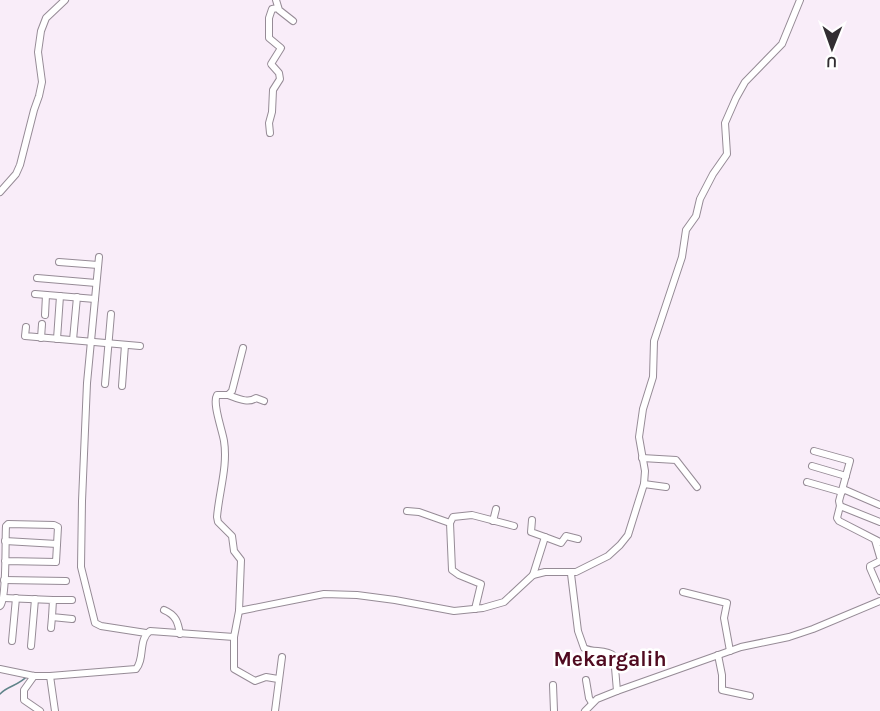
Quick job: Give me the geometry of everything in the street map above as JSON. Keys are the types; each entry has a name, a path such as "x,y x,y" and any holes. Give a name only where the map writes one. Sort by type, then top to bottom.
{"street":[{"path":"0,192 20,165 33,110 39,96 42,82 38,52 44,23 48,15 65,0"},
{"path":"276,0 278,8 293,21"},
{"path":"239,610 324,594 357,595 454,611 492,606 504,602 533,575 545,572 571,574 609,556 625,540 644,484 645,471 639,437 643,409 653,377 654,341 682,257 686,230 696,216 700,199 713,174 727,154 725,123 736,98 745,82 782,44 800,0"},
{"path":"270,133 273,90 280,79 279,73 271,64 281,48 269,38 269,18 272,9 278,8"},
{"path":"99,257 83,447 81,567 95,623 146,633 150,631 234,638"},
{"path":"59,262 98,265"},
{"path":"37,278 96,283"},
{"path":"35,294 95,299"},
{"path":"45,315 46,295"},
{"path":"57,339 60,296"},
{"path":"73,340 76,297"},
{"path":"105,384 111,314"},
{"path":"41,338 42,324"},
{"path":"26,327 25,336 140,346"},
{"path":"122,386 125,345"},
{"path":"228,394 232,391 243,348"},
{"path":"264,401 256,398 251,402 228,394 215,396 225,445 225,461 216,517 232,536 234,551 241,560 239,610 234,638 234,669 255,681 268,677 278,679"},
{"path":"814,451 850,461 837,518 878,541 880,559 870,566 878,581 880,591"},
{"path":"642,458 676,460 697,487"},
{"path":"812,466 846,476"},
{"path":"807,483 842,490 880,505"},
{"path":"644,484 666,487"},
{"path":"840,506 880,522"},
{"path":"493,521 496,509"},
{"path":"407,511 418,512 450,523"},
{"path":"475,609 481,584 452,570 450,523 453,517 470,515 514,526"},
{"path":"532,520 531,532 561,543 566,536 579,540"},
{"path":"0,606 4,598 5,541 6,526 9,524 54,525 58,529 56,562 5,561"},
{"path":"533,575 545,537"},
{"path":"5,541 57,544"},
{"path":"571,574 578,631 584,648 613,654 616,691"},
{"path":"4,580 66,581"},
{"path":"683,592 727,603 724,618 730,651"},
{"path":"4,598 72,600"},
{"path":"12,641 16,598"},
{"path":"31,646 35,599"},
{"path":"51,628 53,600"},
{"path":"585,711 597,699 616,691 730,651 813,629 880,601"},
{"path":"164,610 177,619 180,634"},
{"path":"52,617 72,619"},
{"path":"0,669 34,676 50,676 136,669 140,664 146,633"},
{"path":"718,655 723,675 722,690 750,696"},
{"path":"275,711 282,657"},
{"path":"34,676 24,690 24,700 40,711"},
{"path":"50,676 55,711"},
{"path":"586,680 592,703"},
{"path":"553,685 554,711"}],"waterway":[{"path":"0,694 27,676"}],"district":[{"name":"Mekargalih","path":"610,659"}]}
